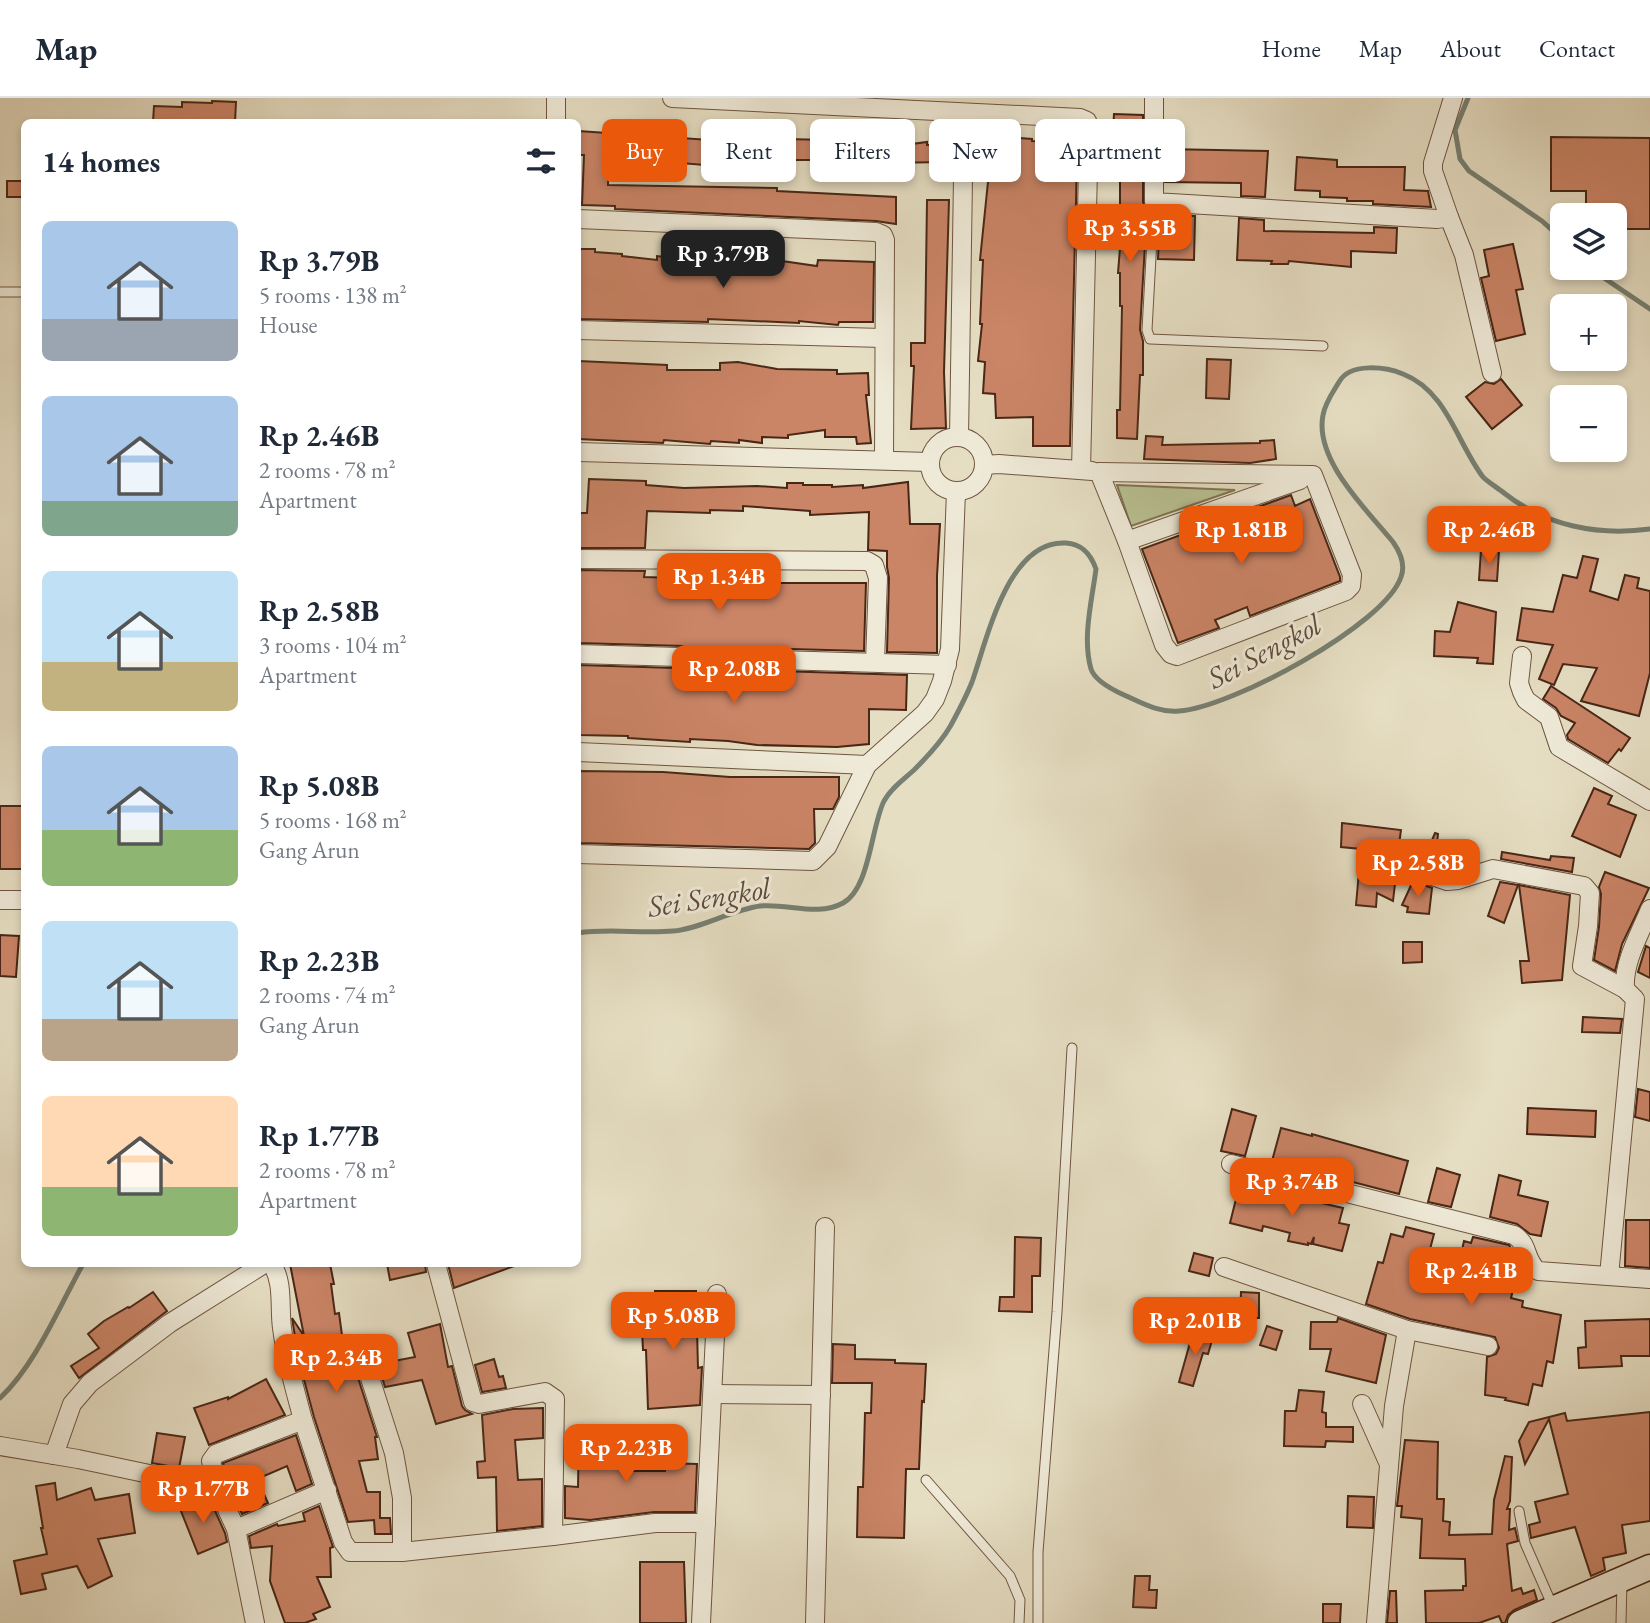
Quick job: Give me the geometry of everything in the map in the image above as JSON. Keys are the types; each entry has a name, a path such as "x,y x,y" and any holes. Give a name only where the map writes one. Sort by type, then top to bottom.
{"street":[{"path":"556,98 556,119"},
{"path":"672,98 1080,118 1087,121 1090,471 1127,541 1164,645 1171,654 1177,656 1346,591 1351,586 1352,575 1313,475"},
{"path":"1154,98 1154,202 1437,219 1449,217"},
{"path":"1453,98 1433,163 1433,171 1464,255 1492,373"},
{"path":"959,437 964,113"},
{"path":"581,219 876,232 883,235 884,460"},
{"path":"581,330 883,338"},
{"path":"950,437 959,437 974,443 983,457 984,465 978,480 972,486 956,491 940,485 930,470 930,462 936,446 950,437"},
{"path":"581,452 930,462"},
{"path":"984,465 1090,471 1313,475"},
{"path":"1127,541 1313,475"},
{"path":"581,854 813,861 827,848 867,765 925,713 935,698 950,649 956,491"},
{"path":"581,559 867,561 874,565 878,578 875,662"},
{"path":"581,654 947,664"},
{"path":"1522,656 1519,683 1522,692 1526,700 1549,717 1559,747 1650,801"},
{"path":"581,752 867,765"},
{"path":"1383,859 1447,881 1493,869 1584,886 1590,893 1581,966 1637,998"},
{"path":"0,900 21,900"},
{"path":"1609,1276 1637,998 1626,968 1650,909"},
{"path":"1231,1164 1514,1235 1524,1243 1530,1261 1538,1271 1650,1279"},
{"path":"815,1623 825,1227"},
{"path":"54,1455 72,1404 90,1382 170,1323 259,1267"},
{"path":"273,1267 280,1281 281,1326 287,1362 303,1420 344,1542 350,1552 402,1552 655,1522 706,1523"},
{"path":"437,1267 473,1402 479,1404 545,1392 555,1399 553,1536"},
{"path":"1224,1267 1407,1330 1488,1346"},
{"path":"701,1623 717,1294"},
{"path":"1376,1623 1394,1406 1407,1330"},
{"path":"363,1356 394,1453 402,1497 402,1552"},
{"path":"713,1394 821,1395"},
{"path":"1362,1404 1389,1465"},
{"path":"255,1623 236,1529 219,1492 211,1461 216,1454 303,1420"},
{"path":"0,1446 173,1479 219,1492"},
{"path":"236,1529 327,1490"},
{"path":"1520,1623 1650,1567"}],"lane":[{"path":"1154,202 1147,330 1150,339 1324,346"},
{"path":"0,292 21,292"},
{"path":"1038,1623 1038,1552 1057,1312 1072,1048"},
{"path":"926,1480 1010,1576 1020,1600 1019,1623"},
{"path":"1519,1511 1525,1543 1554,1608"},
{"path":"1621,1623 1622,1580"}],"green space":[{"path":"1117,485 1235,490 1131,526"}],"building":[{"path":"182,102 236,102 235,119 153,119 154,106 182,107"},
{"path":"1114,114 1143,115 1143,119 1114,119"},
{"path":"581,131 602,133 602,182 608,182 608,185 777,188 777,191 896,197 896,224 615,209 615,206 582,205 584,155 581,155"},
{"path":"1551,137 1650,138 1650,229 1627,229 1627,203 1586,203 1586,191 1551,191"},
{"path":"687,138 701,139 701,165 687,164"},
{"path":"1021,138 1032,139 1035,141 1035,182 1076,182 1072,236 1075,236 1070,446 1033,446 1033,417 996,418 995,394 983,393 985,362 978,361 982,324 983,260 980,260 988,182 1021,182"},
{"path":"796,139 810,140 810,160 796,160"},
{"path":"927,142 929,162 915,163 915,144"},
{"path":"1185,149 1268,151 1265,197 1241,196 1241,183 1165,182 1185,182"},
{"path":"1297,157 1337,160 1337,167 1405,167 1404,190 1428,191 1431,207 1347,201 1347,198 1320,197 1320,191 1295,190"},
{"path":"7,181 21,181 21,197 7,197"},
{"path":"1120,182 1143,182 1143,202 1147,210 1140,330 1143,341 1143,375 1140,375 1137,439 1117,438 1122,306 1118,273"},
{"path":"927,200 949,200 944,372 946,428 911,429 914,366 911,366 911,343 925,343"},
{"path":"1160,216 1195,216 1194,260 1158,259"},
{"path":"1239,218 1264,220 1264,231 1374,233 1374,227 1397,228 1396,253 1351,251 1351,267 1289,261 1288,264 1271,264 1272,261 1237,260"},
{"path":"1513,244 1523,289 1516,290 1525,334 1496,341 1481,278 1489,276 1484,250"},
{"path":"581,249 657,260 657,256 718,257 739,258 739,262 782,261 817,266 818,260 874,262 873,322 839,322 838,325 799,321 708,319 708,322 581,319"},
{"path":"1207,359 1231,360 1229,399 1206,398"},
{"path":"581,361 667,365 667,370 720,370 720,363 738,362 777,369 837,370 837,374 868,373 869,395 866,395 871,443 857,444 856,437 825,437 825,430 788,435 788,438 762,437 762,443 739,440 739,443 711,441 710,444 664,440 663,443 581,439"},
{"path":"1501,379 1522,405 1492,429 1466,397 1485,382 1494,384"},
{"path":"1146,436 1163,437 1162,445 1260,443 1274,440 1276,459 1250,463 1144,459"},
{"path":"589,479 646,481 646,485 684,488 787,488 787,483 803,483 832,487 863,485 863,488 908,482 910,524 940,524 937,653 887,652 887,551 868,550 869,512 810,515 810,511 743,506 743,511 710,510 710,513 647,511 645,548 581,548 581,513 587,513"},
{"path":"1291,495 1295,506 1310,499 1340,581 1250,616 1247,607 1215,620 1219,628 1178,643 1142,549"},
{"path":"1481,550 1499,551 1497,581 1479,580"},
{"path":"1583,556 1598,559 1590,591 1618,600 1625,575 1639,578 1637,588 1650,591 1650,673 1639,716 1581,701 1597,668 1563,664 1554,685 1539,679 1553,645 1517,640 1522,608 1553,612 1563,575 1577,578"},
{"path":"581,570 645,571 644,577 769,583 866,583 864,651 581,643"},
{"path":"1458,602 1496,612 1493,664 1477,663 1478,658 1434,656 1435,631 1450,632"},
{"path":"581,665 907,675 906,710 869,709 869,744 837,747 757,745 581,735"},
{"path":"1551,686 1630,738 1608,763 1568,739 1567,735 1575,723 1561,716 1556,708 1543,699"},
{"path":"581,771 663,772 730,777 839,777 839,797 833,809 814,809 815,843 809,849 581,843"},
{"path":"1594,788 1612,796 1608,804 1636,815 1620,857 1572,836"},
{"path":"0,806 21,806 21,869 0,869"},
{"path":"1342,823 1401,830 1398,852 1382,848 1372,856 1375,867 1396,875 1393,901 1377,893 1376,907 1356,905 1361,849 1341,847"},
{"path":"1435,833 1438,834 1436,852 1455,861 1452,869 1423,861"},
{"path":"1502,852 1550,860 1551,856 1574,858 1572,872 1501,859"},
{"path":"1605,872 1649,888 1622,944 1615,971 1594,960 1599,927 1599,887"},
{"path":"1413,881 1432,888 1429,914 1407,912 1408,907 1402,905"},
{"path":"1500,882 1518,885 1504,923 1488,916"},
{"path":"1519,885 1570,895 1562,980 1522,983 1520,961 1529,961"},
{"path":"0,935 19,936 16,977 0,976"},
{"path":"1403,942 1422,942 1422,962 1403,963"},
{"path":"1646,946 1650,948 1650,978 1638,972"},
{"path":"1583,1017 1622,1019 1620,1033 1582,1032"},
{"path":"1638,1089 1650,1092 1650,1121 1635,1117"},
{"path":"1528,1108 1596,1111 1595,1137 1527,1134"},
{"path":"1232,1109 1256,1116 1245,1156 1221,1151"},
{"path":"1281,1128 1408,1161 1399,1194 1272,1161"},
{"path":"1437,1168 1460,1175 1451,1207 1428,1202"},
{"path":"1499,1175 1521,1181 1518,1195 1548,1202 1541,1236 1530,1234 1517,1224 1490,1217"},
{"path":"1260,1190 1297,1200 1299,1193 1318,1198 1317,1202 1343,1208 1339,1223 1349,1225 1342,1251 1313,1244 1314,1237 1308,1245 1288,1241 1290,1233 1263,1226 1262,1231 1230,1223 1238,1191 1258,1196"},
{"path":"1626,1220 1650,1220 1650,1268 1625,1266"},
{"path":"1406,1227 1434,1234 1424,1272 1455,1281 1464,1241 1471,1243 1473,1237 1509,1245 1519,1264 1511,1298 1523,1301 1522,1307 1561,1315 1553,1363 1547,1361 1542,1386 1533,1384 1528,1405 1485,1395 1487,1357 1496,1354 1499,1348 1495,1337 1410,1319 1366,1304 1378,1262 1383,1263 1391,1234 1403,1237"},
{"path":"1015,1237 1041,1238 1040,1276 1032,1276 1032,1312 999,1311 1000,1297 1014,1297"},
{"path":"1194,1253 1213,1258 1209,1276 1189,1271"},
{"path":"291,1267 331,1267 335,1314 339,1313 344,1350 356,1347 352,1359 377,1437 378,1459 359,1461 367,1492 380,1492 380,1518 390,1518 391,1534 375,1534 374,1520 348,1522 314,1417 299,1361 292,1318 304,1336"},
{"path":"388,1267 425,1267 426,1272 390,1280"},
{"path":"449,1267 512,1267 454,1288"},
{"path":"655,1291 696,1291 698,1368 702,1367 700,1405 648,1409 646,1350 643,1350 642,1330 656,1329"},
{"path":"153,1292 167,1311 79,1378 71,1366 99,1348 88,1334 104,1321"},
{"path":"1241,1292 1259,1293 1259,1318 1240,1318"},
{"path":"1338,1318 1386,1335 1376,1383 1326,1371 1331,1349 1310,1349 1311,1322 1337,1322"},
{"path":"1650,1319 1650,1356 1621,1356 1622,1366 1579,1368 1578,1348 1586,1347 1585,1321"},
{"path":"440,1324 448,1367 452,1366 462,1406 472,1414 436,1424 422,1380 385,1387 378,1364 415,1357 408,1333"},
{"path":"1267,1326 1282,1331 1276,1350 1260,1345"},
{"path":"1193,1332 1213,1337 1208,1354 1203,1353 1193,1386 1179,1382"},
{"path":"833,1344 855,1345 855,1359 926,1364 919,1469 906,1469 904,1538 857,1537 858,1487 863,1487 865,1413 871,1413 872,1383 832,1383"},
{"path":"494,1359 499,1377 503,1376 506,1388 482,1392 475,1365"},
{"path":"266,1379 285,1415 209,1445 194,1408 228,1399"},
{"path":"1299,1390 1324,1392 1322,1412 1326,1413 1326,1427 1353,1427 1353,1442 1326,1441 1325,1447 1284,1446 1285,1411 1296,1411"},
{"path":"543,1408 543,1438 515,1440 518,1480 542,1479 542,1526 497,1531 496,1477 478,1478 477,1462 485,1461 482,1415 513,1409"},
{"path":"1650,1412 1650,1521 1622,1525 1626,1553 1603,1558 1605,1570 1591,1576 1575,1527 1531,1538 1529,1525 1540,1522 1535,1502 1568,1494 1549,1419 1525,1464 1519,1441 1529,1422 1565,1413 1567,1421"},
{"path":"157,1433 185,1437 179,1468 152,1463"},
{"path":"296,1435 312,1484 296,1491 287,1466 257,1479 268,1503 242,1514 230,1488 223,1463"},
{"path":"579,1436 628,1437 627,1471 665,1471 665,1463 697,1464 695,1512 654,1512 590,1520 565,1518 565,1486 578,1487"},
{"path":"1405,1440 1438,1442 1437,1499 1444,1499 1443,1521 1450,1522 1449,1535 1492,1534 1494,1500 1505,1456 1512,1457 1510,1501 1507,1509 1510,1509 1509,1530 1515,1528 1518,1541 1507,1544 1512,1591 1521,1588 1523,1594 1534,1590 1537,1600 1514,1610 1505,1623 1502,1623 1499,1616 1479,1623 1426,1623 1425,1591 1463,1590 1463,1586 1466,1586 1465,1559 1420,1558 1422,1519 1401,1517 1402,1506 1397,1506"},
{"path":"55,1483 57,1500 91,1488 95,1500 129,1494 135,1533 98,1539 112,1576 88,1588 77,1566 42,1574 46,1589 21,1594 14,1561 47,1554 36,1486"},
{"path":"1348,1496 1374,1497 1373,1528 1347,1527"},
{"path":"199,1498 211,1502 227,1542 198,1554 179,1506"},
{"path":"319,1506 333,1547 330,1548 331,1577 317,1577 330,1607 313,1614 316,1619 305,1623 285,1623 270,1581 272,1546 251,1548 249,1536 277,1524 305,1521 303,1513"},
{"path":"640,1562 684,1562 686,1623 640,1623"},
{"path":"1135,1576 1150,1576 1149,1590 1157,1590 1156,1608 1133,1607"},
{"path":"1390,1591 1396,1591 1397,1623 1387,1623"},
{"path":"1323,1604 1341,1604 1340,1623 1323,1623"}],"waterway":[{"name":"Sei Sengkol","path":"1468,98 1455,130 1460,159 1469,171 1550,228"},
{"name":"Sei Sengkol","path":"1607,280 1650,309"},
{"name":"Sei Sengkol","path":"581,933 683,930 760,906 823,909 843,903 859,884 884,801 929,755 947,731 972,682 1003,595 1029,557 1046,546 1072,544 1082,548 1092,559 1096,569 1087,645 1091,669 1096,677 1110,688 1151,707 1179,711 1233,696 1303,661 1337,640 1367,618 1389,596 1401,577 1403,567 1396,546 1357,500 1334,467 1326,449 1322,432 1324,411 1339,382 1351,371 1387,369 1418,382 1441,405 1483,477 1537,514 1573,526 1592,529 1650,529"},
{"name":"Sei Sengkol","path":"0,1398 36,1352 81,1267"}]}
